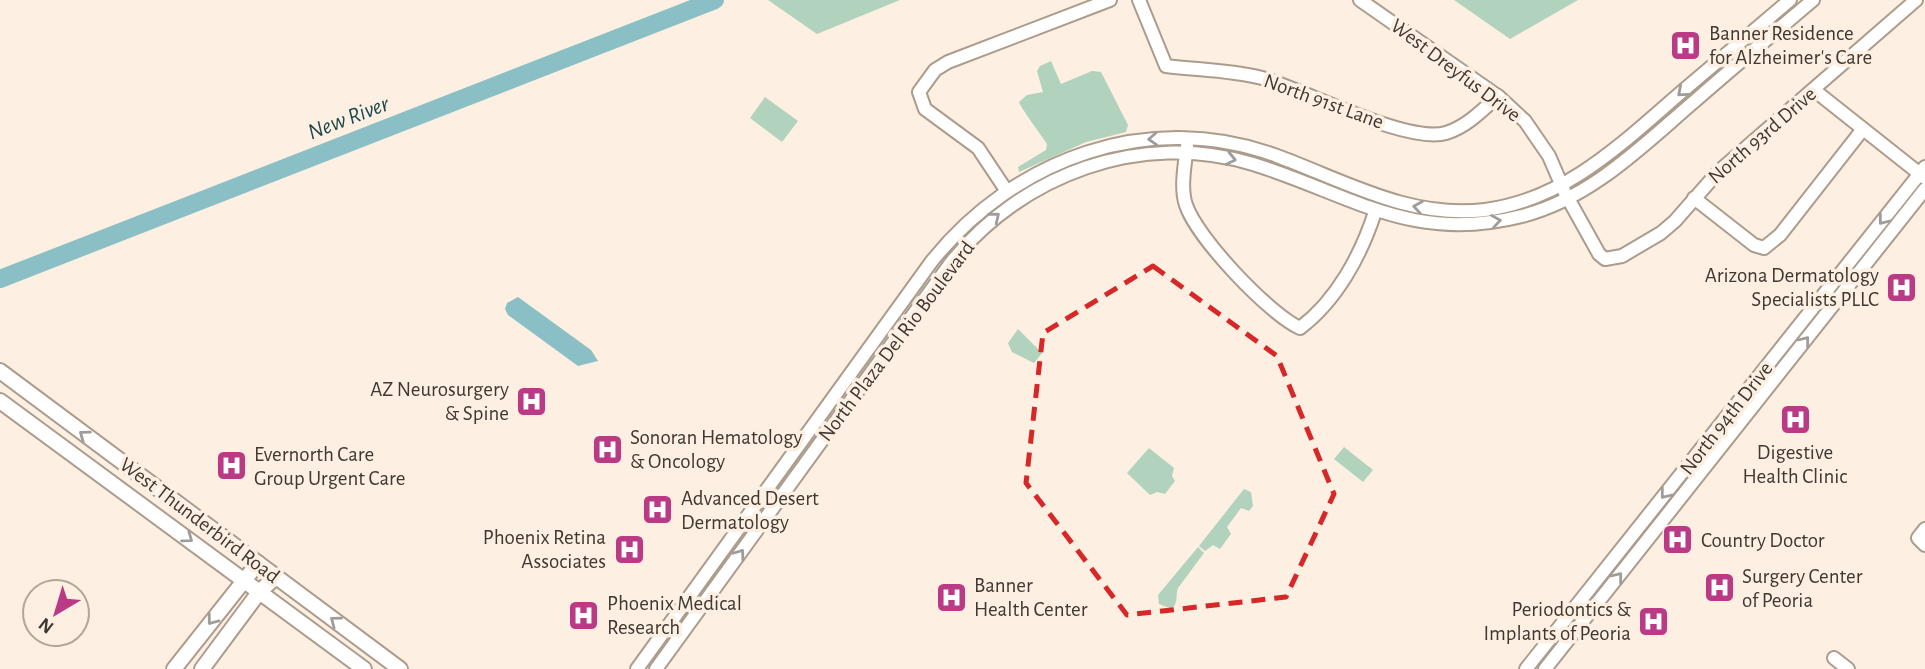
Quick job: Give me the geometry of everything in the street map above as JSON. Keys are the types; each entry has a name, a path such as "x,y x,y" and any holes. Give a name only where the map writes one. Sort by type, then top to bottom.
{"main road":[{"name":"West Thunderbird Road","path":"0,371 400,669"},
{"name":"West Thunderbird Road","path":"0,401 364,669"},
{"path":"174,669 258,563"},
{"path":"202,669 260,591 276,577"}],"street":[{"path":"1006,190 978,149 925,109 919,92 935,69 948,62 1110,0"},
{"name":"North 91st Lane","path":"1139,0 1166,66 1260,77 1294,87 1405,131 1444,134 1479,114 1498,96"},
{"name":"West Dreyfus Drive","path":"1360,0 1498,96 1538,136 1569,199 1605,259"},
{"name":"North Plaza Del Rio Boulevard","path":"637,669 932,261 966,223 1006,190 1043,168 1075,155 1129,141 1188,138 1220,141 1274,155 1389,201 1461,210 1500,206 1562,185 1606,159 1790,0"},
{"name":"North Plaza Del Rio Boulevard","path":"656,669 950,264 976,233 1024,196 1081,168 1138,155 1186,152 1255,165 1375,212 1406,220 1461,225 1524,216 1569,199 1624,162 1813,0"},
{"name":"North 93rd Drive","path":"1605,259 1622,256 1647,243 1675,221 1718,172 1916,0"},
{"path":"1814,90 1923,173"},
{"path":"1694,198 1754,245 1764,248 1780,235 1863,129"},
{"path":"1188,138 1184,194 1191,217 1247,288 1300,328 1310,320 1353,266 1362,252 1375,212"},
{"path":"1075,155 1081,168"},
{"name":"North 94th Drive","path":"1526,669 1923,173"},
{"name":"North 94th Drive","path":"1545,669 1925,189"},
{"path":"1461,210 1461,225"},
{"path":"966,223 976,233"},
{"path":"867,353 879,362"},
{"path":"1777,353 1789,362"},
{"path":"816,424 828,432"},
{"path":"759,501 772,510"},
{"path":"705,575 718,585"},
{"path":"1834,658 1848,669"}],"highlighted area":[{"path":"1153,266 1277,356 1334,494 1286,597 1127,615 1026,483 1043,333"}],"green space":[{"path":"768,0 900,0 817,34"},
{"path":"1454,0 1578,0 1510,39"},
{"path":"1051,61 1061,84 1092,71 1101,72 1128,125 1126,132 1086,142 1019,172 1018,167 1046,150 1047,144 1019,102 1027,95 1043,92 1037,71 1040,66"},
{"path":"765,97 798,121 782,142 750,118"},
{"path":"1018,329 1042,353 1034,363 1012,352 1008,343"},
{"path":"1344,447 1373,470 1363,482 1334,459"},
{"path":"1149,448 1174,468 1172,476 1175,481 1165,494 1157,492 1150,495 1127,473"},
{"path":"1244,489 1251,492 1253,506 1249,511 1241,508 1227,527 1231,534 1220,549 1213,545 1205,551 1199,546"},
{"path":"1198,547 1204,553 1178,588 1172,609 1159,604 1158,595"}],"water":[{"path":"518,297 591,350 598,361 578,366 508,315 505,309 507,303"}],"waterway":[{"name":"New River","path":"0,279 715,0"}],"place":[{"name":"Banner Residence for Alzheimer's Care","path":"1686,45"},
{"name":"Arizona Dermatology Specialists PLLC","path":"1902,287"},
{"name":"AZ Neurosurgery & Spine","path":"532,401"},
{"name":"Digestive Health Clinic","path":"1795,420"},
{"name":"Sonoran Hematology & Oncology","path":"607,449"},
{"name":"Evernorth Care Group Urgent Care","path":"231,466"},
{"name":"Advanced Desert Dermatology","path":"658,510"},
{"name":"Country Doctor","path":"1678,540"},
{"name":"Phoenix Retina Associates","path":"629,549"},
{"name":"Surgery Center of Peoria","path":"1719,588"},
{"name":"Banner Health Center","path":"951,597"},
{"name":"Phoenix Medical Research","path":"584,615"},
{"name":"Periodontics & Implants of Peoria","path":"1654,621"}]}
